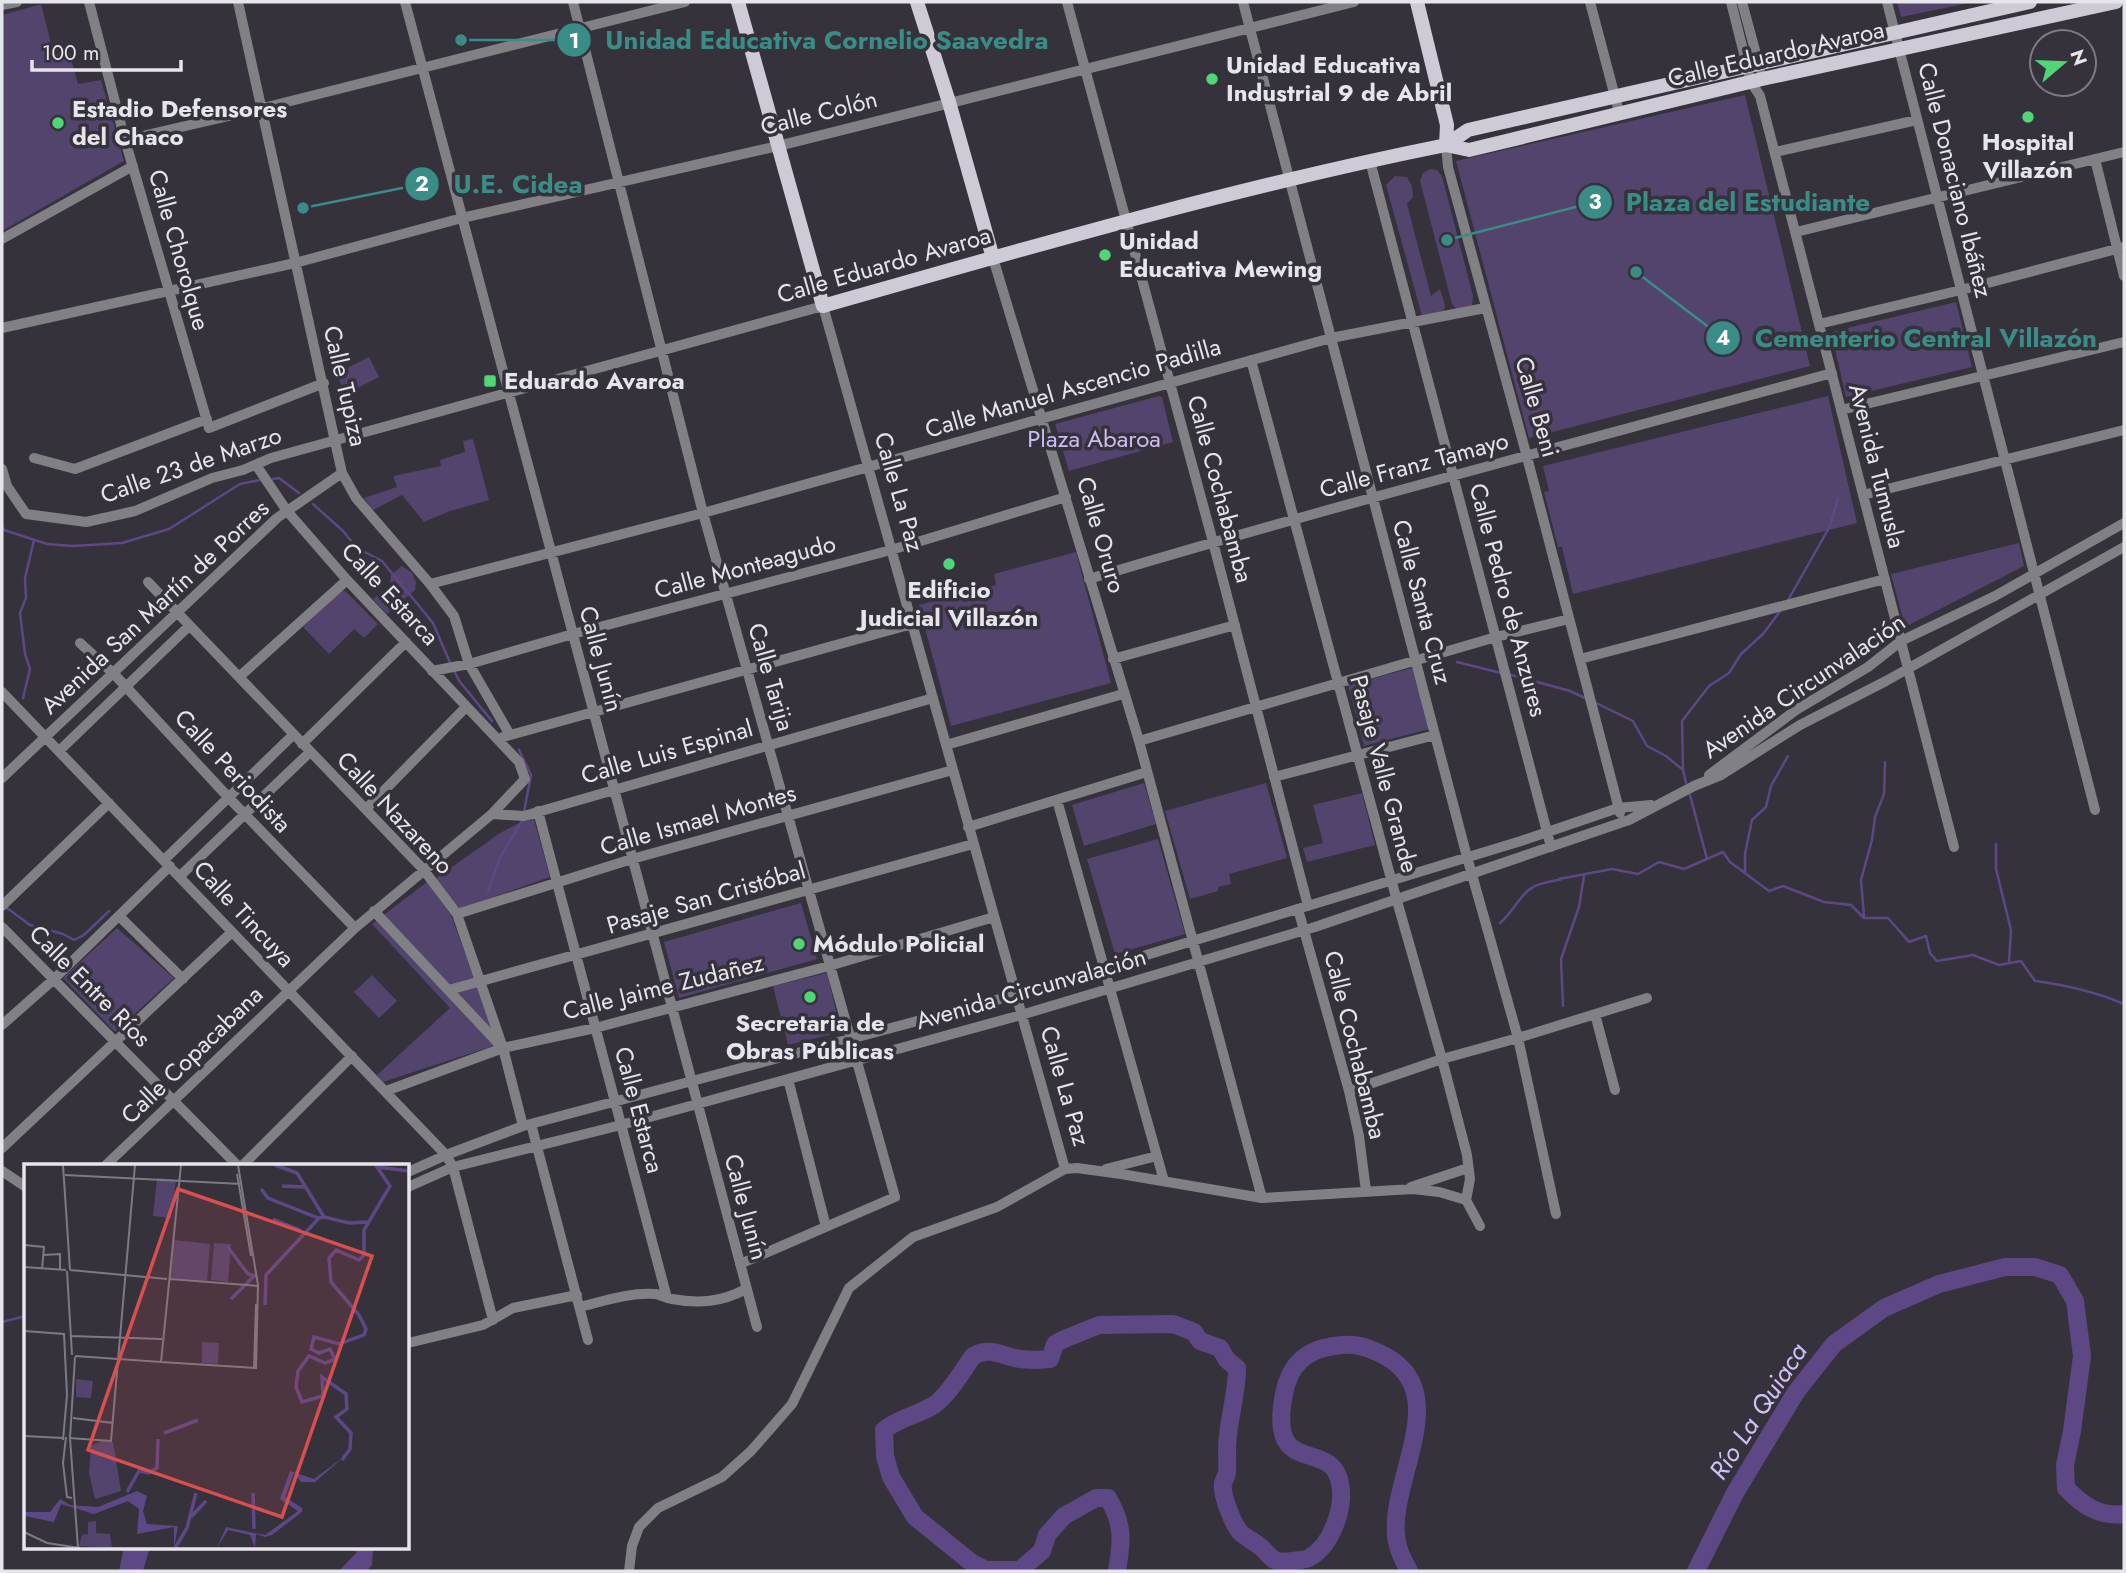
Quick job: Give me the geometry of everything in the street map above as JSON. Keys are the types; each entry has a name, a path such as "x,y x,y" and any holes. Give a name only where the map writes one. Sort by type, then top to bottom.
{"main road":[{"name":"Calle La Paz","path":"738,2 823,306"},
{"name":"Calle Oruro","path":"917,2 949,102 993,258"},
{"name":"Calle Beni","path":"1418,2 1447,125 1446,145"},
{"name":"Calle Eduardo Avaroa","path":"1446,145 1468,130 2029,2"},
{"name":"Calle Eduardo Avaroa","path":"823,306 1126,221 1289,179 1446,145 1469,149 1757,80 2116,2"}],"street":[{"path":"2,5 17,2"},
{"name":"Calle Chorolque","path":"89,2 125,140 208,424"},
{"name":"Calle Tupiza","path":"238,2 342,473 356,498 454,616 470,664 510,735"},
{"name":"Calle Junín","path":"405,2 757,1326"},
{"name":"Calle Tarija","path":"573,2 703,513 895,1198 740,1264"},
{"path":"125,140 423,69 685,2"},
{"name":"Calle Cochabamba","path":"1067,2 1171,383 1274,777 1303,908 1304,931 1349,1091 1359,1136 1366,1191"},
{"name":"Calle Santa Cruz","path":"1242,2 1466,857 1518,1038 1556,1214"},
{"name":"Calle Colón","path":"2,328 295,263 463,218 778,146 1354,2"},
{"path":"1590,2 1619,112"},
{"name":"Avenida Tumusla","path":"1731,2 1753,64"},
{"name":"Avenida Tumusla","path":"1742,2 1760,96 1954,847"},
{"name":"Calle Donaciano Ibáñez","path":"1887,2 2095,810"},
{"path":"1775,152 1917,120"},
{"name":"Calle Beni","path":"1446,145 1448,167 1622,823"},
{"path":"1796,232 2124,152"},
{"path":"2095,159 2121,248 2124,276"},
{"name":"Calle Pedro de Anzures","path":"1370,161 1551,847"},
{"path":"2,239 133,166"},
{"path":"1819,324 2121,248"},
{"name":"Calle Oruro","path":"993,258 1139,741 1262,1198"},
{"name":"Calle Eduardo Avaroa","path":"337,441 823,306"},
{"name":"Calle La Paz","path":"823,306 1065,1169"},
{"name":"Calle Manuel Ascencio Padilla","path":"430,584 703,513 1331,338 1485,308"},
{"path":"1841,410 2124,342"},
{"name":"Pasaje Valle Grande","path":"1251,360 1442,1059 1470,1179 1466,1200"},
{"name":"Calle Franz Tamayo","path":"1089,579 1372,497 1832,373"},
{"path":"34,458 75,469 324,383"},
{"path":"1863,495 2124,430"},
{"name":"Calle 23 de Marzo","path":"2,469 8,486 26,514 86,522 135,510 212,478 271,458 337,441"},
{"name":"Calle Estarca","path":"256,465 287,512 346,580 519,762 525,779"},
{"name":"Avenida San Martín de Porres","path":"2,778 287,512 342,473"},
{"name":"Calle Monteagudo","path":"432,671 470,664 891,550 1066,497"},
{"name":"Avenida Circunvalación","path":"1694,786 1796,710 1868,667 1901,641 1995,596 2124,523"},
{"name":"Avenida Circunvalación","path":"410,1186 453,1167 621,1125 856,1061 1304,931 1622,823 1721,775 1800,725 2124,547"},
{"path":"1580,660 1885,579"},
{"path":"239,677 346,580"},
{"name":"Calle Nazareno","path":"148,582 423,869 457,914 527,1125 537,1146 589,1340"},
{"path":"1139,741 1496,637 1569,619"},
{"path":"497,739 912,624"},
{"path":"1113,659 1235,625"},
{"name":"Avenida San Martín de Porres","path":"59,751 189,626"},
{"path":"180,876 244,815 406,642"},
{"name":"Calle Periodista","path":"80,643 114,674 244,815 355,928"},
{"name":"Calle Tincuya","path":"2,692 446,1155 453,1167 493,1320"},
{"path":"946,745 1123,694"},
{"name":"Calle Luis Espinal","path":"492,814 524,816 933,698"},
{"path":"366,809 466,707"},
{"path":"2,1025 120,916 229,798 293,735"},
{"path":"1274,777 1434,735"},
{"name":"Calle Ismael Montes","path":"457,914 632,859 953,770"},
{"path":"968,827 1147,772"},
{"name":"Calle Copacabana","path":"107,1164 355,928 492,814 525,779"},
{"path":"1057,800 1164,1181"},
{"path":"2,906 109,803"},
{"name":"Avenida Circunvalación","path":"410,1171 527,1125 1015,995 1303,908 1618,808 1657,804"},
{"name":"Calle Estarca","path":"538,811 667,1298"},
{"name":"Pasaje San Cristóbal","path":"449,990 973,844"},
{"path":"374,911 503,1048"},
{"path":"120,916 183,979"},
{"name":"Calle Jaime Zudañez","path":"386,1091 503,1048 595,1028 829,966 993,917"},
{"name":"Calle Entre Ríos","path":"2,927 236,1164"},
{"path":"2,1148 232,932"},
{"path":"1349,1091 1442,1059 1647,998"},
{"path":"1595,1014 1615,1090"},
{"path":"244,1164 352,1056"},
{"path":"788,1079 826,1227"},
{"path":"1097,1172 1157,1156"},
{"path":"1404,1189 1468,1168"},
{"path":"629,1571 632,1546 639,1527 658,1508 722,1477 751,1451 792,1404 849,1288 913,1237 997,1207 1065,1169 1164,1181 1262,1198 1404,1189 1439,1192 1466,1200 1480,1226"},
{"path":"2,1171 24,1186"},
{"path":"410,1343 483,1325 513,1308 631,1294 659,1294 667,1298 712,1302 746,1289"}],"green space":[{"path":"1897,2 1974,2 1901,17"},
{"name":"Estadio Defensores del Chaco","path":"41,4 54,55 69,52 78,84 101,80 124,161 2,231 2,15"},
{"path":"1745,95 1810,366 1529,438 1456,161"},
{"path":"1430,169 1437,170 1442,176 1473,296 1472,306 1457,309 1452,304 1420,181 1423,173"},
{"path":"1395,176 1407,177 1412,186 1413,197 1407,204 1431,296 1440,289 1444,311 1422,316 1386,185"},
{"path":"1956,302 1972,367 1846,397 1831,332"},
{"path":"369,357 379,377 346,394 336,374"},
{"path":"1828,396 1857,523 1573,594 1562,547 1558,547 1544,492 1549,491 1543,466"},
{"name":"Plaza Abaroa","path":"1162,397 1173,442 1069,471 1055,424"},
{"path":"473,439 489,500 424,522 402,495 373,510 364,498 397,487 393,476 441,466 440,460 465,452 463,441"},
{"path":"2019,543 2024,566 1905,627 1891,574"},
{"path":"1076,552 1111,683 951,726 919,605 996,585 994,574"},
{"path":"402,566 412,573 416,582 415,590 387,614 373,599 390,585 391,575"},
{"path":"339,591 345,591 378,624 364,638 354,629 329,654 303,627"},
{"path":"1412,668 1429,729 1364,746 1348,685"},
{"path":"1144,783 1156,824 1084,846 1072,805"},
{"path":"1266,783 1287,858 1229,874 1231,884 1218,887 1218,891 1190,899 1165,811"},
{"path":"1362,793 1375,845 1307,862 1303,848 1323,843 1313,805"},
{"path":"533,816 550,877 459,909 435,879 500,833"},
{"path":"1158,839 1185,934 1115,954 1087,859"},
{"path":"427,882 451,915 493,1030 493,1046 383,1082 377,1075 450,1008 372,924"},
{"path":"801,903 817,959 679,998 664,942"},
{"path":"117,928 174,978 115,1032 63,978"},
{"path":"827,973 841,1032 788,1045 773,986"},
{"path":"372,975 397,1001 379,1018 354,992"}],"shaded area":[{"path":"124,1548 150,1548 143,1571 119,1571"},
{"path":"348,1548 373,1548 372,1565 367,1571 339,1571 357,1552"}],"waterway":[{"path":"273,479 279,478 299,493"},
{"path":"2,526 4,530 47,544 73,546 122,543 169,529 240,484 260,480"},
{"path":"1787,602 1830,526 1838,498"},
{"path":"313,504 343,531 357,548 382,561 433,623 451,665"},
{"path":"23,698 30,669 25,654 20,613 26,598 25,578 34,540"},
{"path":"1686,783 1683,770 1682,721 1709,686 1729,673 1741,654 1763,634 1781,610"},
{"path":"1457,662 1501,673"},
{"path":"454,671 492,721"},
{"path":"1508,674 1570,691 1585,698"},
{"path":"1594,702 1633,721 1647,746 1666,756 1683,770"},
{"path":"519,750 531,775 524,812"},
{"path":"1745,873 1745,854 1752,820 1766,807 1771,786 1788,756"},
{"path":"1864,916 1861,880 1875,817 1884,794 1885,762"},
{"path":"1690,795 1707,859"},
{"path":"488,891 500,858 523,819"},
{"path":"1996,844 1996,869 2011,930 2009,962"},
{"path":"1500,923 1525,893 1541,884 1612,869 1638,874 1659,862 1684,869 1723,852 1730,862 1769,891 1783,886 1824,902 1851,905 1864,918 1888,918 1909,942 1926,936 1930,953 1937,961 1973,955 1999,965 2021,961 2035,981 2081,990 2124,1004"},
{"path":"1563,1006 1561,959 1579,907 1584,876"},
{"path":"7,908 30,925 63,934 74,940 84,935 109,911"},
{"name":"Río La Quiaca","path":"1696,1571 1735,1493 1796,1392 1834,1344 1884,1308 1939,1284 2005,1267 2035,1267 2060,1275 2075,1301 2082,1356 2065,1465 2066,1488 2078,1500 2099,1512 2124,1514"},
{"path":"2,1322 24,1316"},
{"name":"Río La Quiaca","path":"1117,1571 1120,1533 1117,1517 1108,1498 1096,1498 1064,1516 1047,1535 1042,1551 1020,1570 986,1570 972,1563 915,1517 891,1477 885,1456 884,1430 939,1401 973,1356 983,1352 1020,1359 1050,1359 1055,1344 1099,1325 1173,1324 1194,1332 1200,1341 1220,1348 1227,1360 1237,1368 1227,1441 1227,1473 1223,1483 1234,1523 1240,1532 1275,1560 1303,1560 1317,1552 1330,1535 1338,1514 1341,1493 1337,1473 1331,1466 1325,1461 1294,1450 1284,1437 1281,1417 1287,1384 1297,1364 1311,1353 1324,1348 1356,1345 1385,1356 1405,1373 1415,1393 1417,1417 1396,1519 1397,1542 1409,1571"}],"place":[{"name":"Unidad Educativa Cornelio Saavedra","path":"461,40"},
{"name":"Unidad Educativa Industrial 9 de Abril","path":"1212,79"},
{"name":"Hospital Villazón","path":"2028,117"},
{"name":"Estadio Defensores del Chaco","path":"58,123"},
{"name":"U.E. Cidea","path":"303,208"},
{"name":"Plaza del Estudiante","path":"1447,240"},
{"name":"Unidad Educativa Mewing","path":"1105,255"},
{"name":"Cementerio Central Villazón","path":"1636,272"},
{"name":"Eduardo Avaroa","path":"490,381"},
{"name":"Edificio Judicial Villazón","path":"949,564"},
{"name":"Módulo Policial","path":"799,944"},
{"name":"Secretaria de Obras Públicas","path":"810,997"}]}
